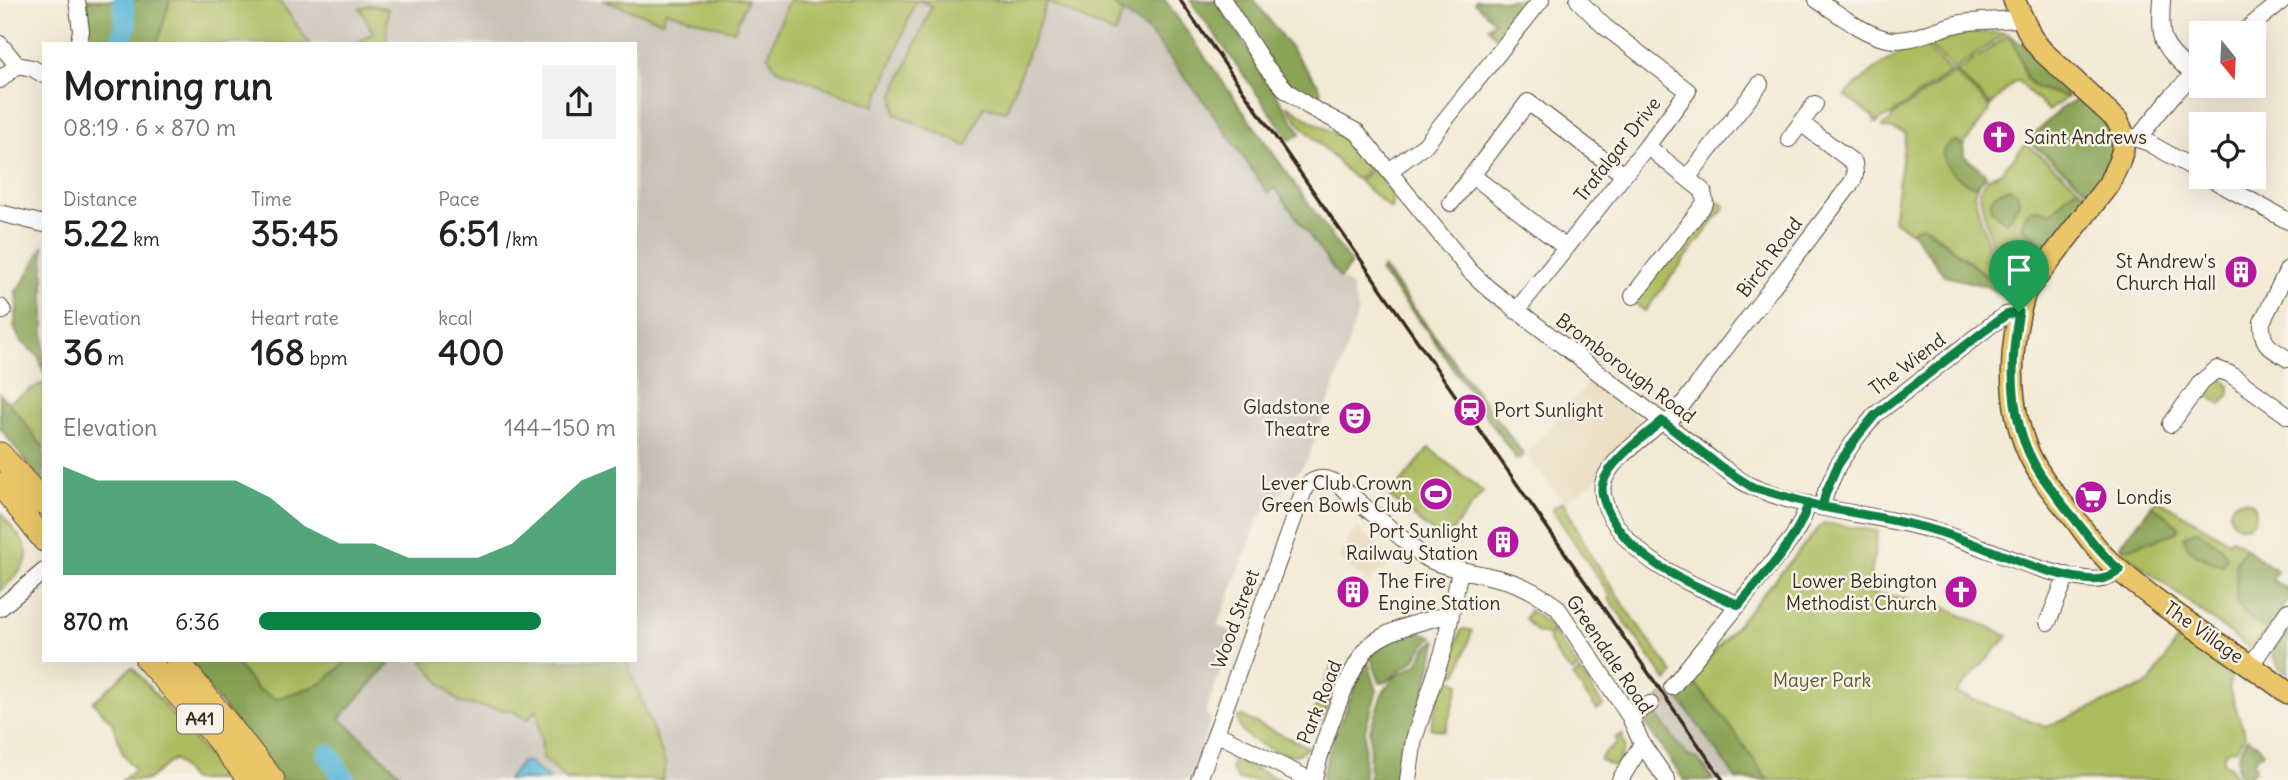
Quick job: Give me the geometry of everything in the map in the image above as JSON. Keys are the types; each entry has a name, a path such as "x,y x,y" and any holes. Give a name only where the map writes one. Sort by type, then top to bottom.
{"highway":[{"path":"0,454 42,501"},
{"path":"0,484 42,537"},
{"name":"A41","path":"149,662 210,730 250,780"},
{"name":"A41","path":"179,662 273,780"}],"main road":[{"path":"2018,9 2031,37 2042,51 2117,120 2130,138"},
{"name":"The Village","path":"2130,138 2108,185 2025,292 2013,353 2013,392 2028,452 2040,474 2109,562 2181,618 2288,693"}],"street":[{"name":"Bromborough Road","path":"1223,0 1266,67 1287,91 1308,106 1357,132 1470,271 1489,289 1721,467 1752,487 1815,505 1903,522 2067,575 2101,580 2120,570"},
{"path":"1390,171 1425,145 1541,0"},
{"name":"Trafalgar Drive","path":"1516,311 1688,92 1604,26 1578,0"},
{"path":"1817,0 1870,33 1886,39 1906,39 2018,9"},
{"path":"2162,0 2164,45 2189,64"},
{"path":"2257,21 2283,0"},
{"path":"61,5 78,1 81,31 78,42"},
{"path":"0,44 18,65 42,74"},
{"path":"0,80 18,65"},
{"path":"2189,78 2130,138 2189,167"},
{"path":"1688,177 1750,106 1760,83"},
{"path":"1451,203 1528,102 1624,175"},
{"path":"1789,139 1815,104"},
{"name":"Birch Road","path":"1665,423 1853,181 1854,163 1801,123"},
{"path":"1633,296 1705,203 1703,191 1647,146"},
{"path":"1472,175 1566,248"},
{"path":"2230,189 2288,221"},
{"path":"0,213 42,224"},
{"path":"2288,270 2262,322 2262,339 2288,359"},
{"name":"The Wiend","path":"1672,687 1793,537 1803,518 1826,492 1838,465 1875,415 1992,325 2006,315 2019,312"},
{"path":"2171,424 2201,382 2217,369 2230,374 2288,416"},
{"path":"1665,423 1616,462 1606,475 1601,489 1605,503 1620,530 1640,553 1681,579 1739,605"},
{"name":"Greendale Road","path":"1318,479 1330,479 1339,485 1424,556 1438,564 1510,581 1557,607 1630,717 1642,744 1667,780"},
{"name":"Wood Street","path":"1199,780 1305,487 1318,479"},
{"path":"1408,780 1414,739 1444,649 1460,570"},
{"path":"0,607 42,573"},
{"path":"2048,622 2067,575"},
{"path":"2251,665 2288,611"},
{"name":"Park Road","path":"1312,780 1352,673 1371,644 1410,625 1450,614"},
{"path":"1630,717 1650,704"},
{"path":"1216,733 1312,780"},
{"path":"1619,780 1642,744"}],"shaded area":[{"path":"170,0 1107,0 1149,32 1209,108 1269,192 1275,188 1340,278 1351,286 1358,311 1340,371 1307,461 1258,520 1218,626 1232,632 1234,636 1205,713 1211,719 1189,780 282,780 187,662 637,662 637,42 158,42"},
{"path":"1590,381 1645,423 1604,462 1595,481 1564,503 1526,455"},
{"path":"1357,528 1395,559 1383,571 1381,569 1369,583 1338,558"},
{"path":"1691,679 1753,780 1685,780 1647,725"}],"green space":[{"path":"85,0 170,0 158,42 85,42"},
{"path":"170,0 279,0 309,42 158,42"},
{"path":"603,0 747,0 734,31 666,11 662,21"},
{"path":"788,0 916,0 875,106 776,69 768,56"},
{"path":"917,0 1107,0 1123,12 1115,34 1047,2 1006,111 984,106 967,146 895,114 894,94 932,6"},
{"path":"1107,0 1165,0 1351,264 1340,278 1275,188 1268,193 1209,108 1149,32"},
{"path":"1190,0 1217,1 1301,133 1290,140"},
{"path":"1230,0 1254,0 1318,84 1321,91 1319,97 1311,99 1276,72"},
{"path":"1529,0 1497,38 1488,27 1494,21 1474,2"},
{"path":"369,5 388,8 386,42 357,42 373,33 360,8"},
{"path":"1971,32 2006,33 1954,70 1926,43"},
{"path":"2009,35 2026,47 2066,87 2067,97 2049,111 2018,81 1991,105 1956,72"},
{"path":"2009,35 2026,47 2066,87 2067,97 2037,88 2026,79"},
{"path":"1923,44 1951,72 1878,123 1845,96 1881,65"},
{"path":"1954,73 1990,107 1963,146 1964,156 1986,176 1974,193 1996,275 1989,278 1928,228 1919,227 1912,232 1893,220 1906,133 1882,126 1890,121 1892,116"},
{"path":"2080,97 2106,121 2113,143 2110,161 2090,192 2028,141 2059,110"},
{"path":"1287,105 1349,141 1370,167 1358,179 1354,178 1300,124"},
{"path":"1957,141 1963,146 1964,156 1985,173 1986,176 1977,186 1960,179 1943,158 1943,151"},
{"path":"2026,144 2088,195 2014,282 1998,274 1979,191 1988,178 2001,172"},
{"path":"1372,169 1390,193 1393,203 1391,209 1359,181"},
{"path":"2009,188 2018,193 2019,203 2006,222 1991,210 1991,202 1994,195"},
{"path":"2079,188 2088,195 2046,245 2030,235 2022,225 2026,215 2032,210 2051,213 2065,196"},
{"path":"1710,194 1725,207 1645,311 1633,302"},
{"path":"1923,226 1989,278 1996,275 1997,280 1993,286 1997,292 2004,291 2007,286 1998,274 2014,282 2006,292 1999,294 1986,286 1945,276 1912,232"},
{"path":"42,249 42,367 39,357 20,340 14,327 16,291"},
{"path":"1383,267 1524,455 1517,460 1423,325 1380,272"},
{"path":"2214,377 2222,378 2230,386 2230,394 2221,405 2201,391"},
{"path":"42,384 42,446 7,402"},
{"path":"0,394 42,446 42,483 0,428"},
{"name":"Lever Club Crown Green Bowls Club","path":"1429,448 1483,492 1444,541 1389,497"},
{"path":"2157,499 2229,541 2232,538 2277,571 2272,579 2286,589 2288,587 2288,601 2257,643 2249,648 2133,560 2120,546"},
{"path":"2243,500 2252,504 2256,513 2252,522 2243,526 2234,522 2230,513 2234,504"},
{"path":"1561,502 1564,503 1596,565 1673,673 1667,682 1609,599 1611,597 1552,509"},
{"path":"2152,505 2179,526 2177,532 2130,548 2120,546"},
{"path":"0,512 19,536 27,553 22,569 0,591"},
{"name":"Mayer Park","path":"1823,523 1878,531 1868,592 1937,604 2008,636 1956,693 2046,727 2149,684 2182,633 2231,675 2229,688 2245,735 2236,750 2230,749 2225,753 2223,762 2231,767 2236,780 1753,780 1725,719 1691,679"},
{"path":"2197,530 2221,547 2227,557 2222,566 2189,548 2184,536"},
{"path":"2245,548 2277,571 2272,580 2286,589 2288,587 2288,601 2267,630 2248,616 2237,602 2235,563"},
{"path":"1529,610 1553,630 1545,635 1536,632 1525,619"},
{"path":"2288,628 2288,673 2279,668 2271,651"},
{"path":"1461,630 1472,631 1458,673 1446,674"},
{"path":"1421,632 1433,637 1422,647 1415,659 1386,682 1380,683 1370,655 1394,640"},
{"path":"1554,632 1578,668 1573,672 1551,646 1548,636"},
{"path":"1436,640 1402,780 1369,780 1370,730 1382,694 1394,678 1419,662 1425,649"},
{"path":"1367,659 1377,691 1365,730 1364,780 1323,780 1322,775 1335,734"},
{"path":"187,662 243,662 238,666 257,689 276,699 321,684 347,662 391,662 340,718 407,780 353,780 334,752 332,776 336,780 282,780"},
{"path":"242,662 347,662 321,684 276,699 257,689 237,666"},
{"path":"424,662 627,662 666,764 662,780 567,780 543,758 537,709 527,720 512,711 460,703"},
{"path":"132,667 229,780 192,780 174,759 147,780 122,780 135,770 123,754 112,722 93,702"},
{"path":"1332,667 1342,671 1321,720 1312,716"},
{"path":"1580,671 1603,706 1597,710 1573,677"},
{"path":"1445,677 1460,683 1445,731 1430,728"},
{"path":"1691,679 1725,719 1768,780 1737,780 1676,694"},
{"path":"1654,711 1688,756 1698,759 1713,780 1684,780 1644,722"},
{"path":"1237,717 1243,717 1308,747 1294,755 1267,747 1243,732"},
{"path":"1622,734 1625,748 1616,767 1600,760 1604,753 1616,745 1616,737"},
{"path":"2248,738 2263,752 2254,760 2255,770 2250,776 2253,780 2240,780 2238,758"},
{"path":"1232,762 1242,763 1280,780 1238,780 1231,769"}],"water":[{"path":"522,762 529,762 550,780 507,780"}],"waterway":[{"path":"121,42 126,24 123,0"},
{"path":"328,754 345,780"}],"tunnel":[{"path":"1650,704 1672,687"}],"railway":[{"path":"1180,0 1723,780"}],"place":[{"name":"Saint Andrews","path":"1999,137"},
{"name":"St Andrew's Church Hall","path":"2241,272"},
{"name":"Port Sunlight","path":"1470,410"},
{"name":"Gladstone Theatre","path":"1355,418"},
{"name":"Lever Club Crown Green Bowls Club","path":"1436,494"},
{"name":"Londis","path":"2091,497"},
{"name":"Port Sunlight Railway Station","path":"1503,542"},
{"name":"The Fire Engine Station","path":"1353,592"},
{"name":"Lower Bebington Methodist Church","path":"1961,592"}],"route":[{"path":"2019,312 2012,365 2013,392 2028,452 2040,474 2065,507 2109,562 2120,570 2111,577 2101,580 2067,575 1891,519 1831,509 1808,504 1793,537 1739,605 1681,579 1652,562 1629,542 1612,519 1601,489 1606,475 1616,462 1662,421 1721,467 1752,487 1822,507 1838,465 1875,415 1992,325 2006,315 2019,312"}]}
